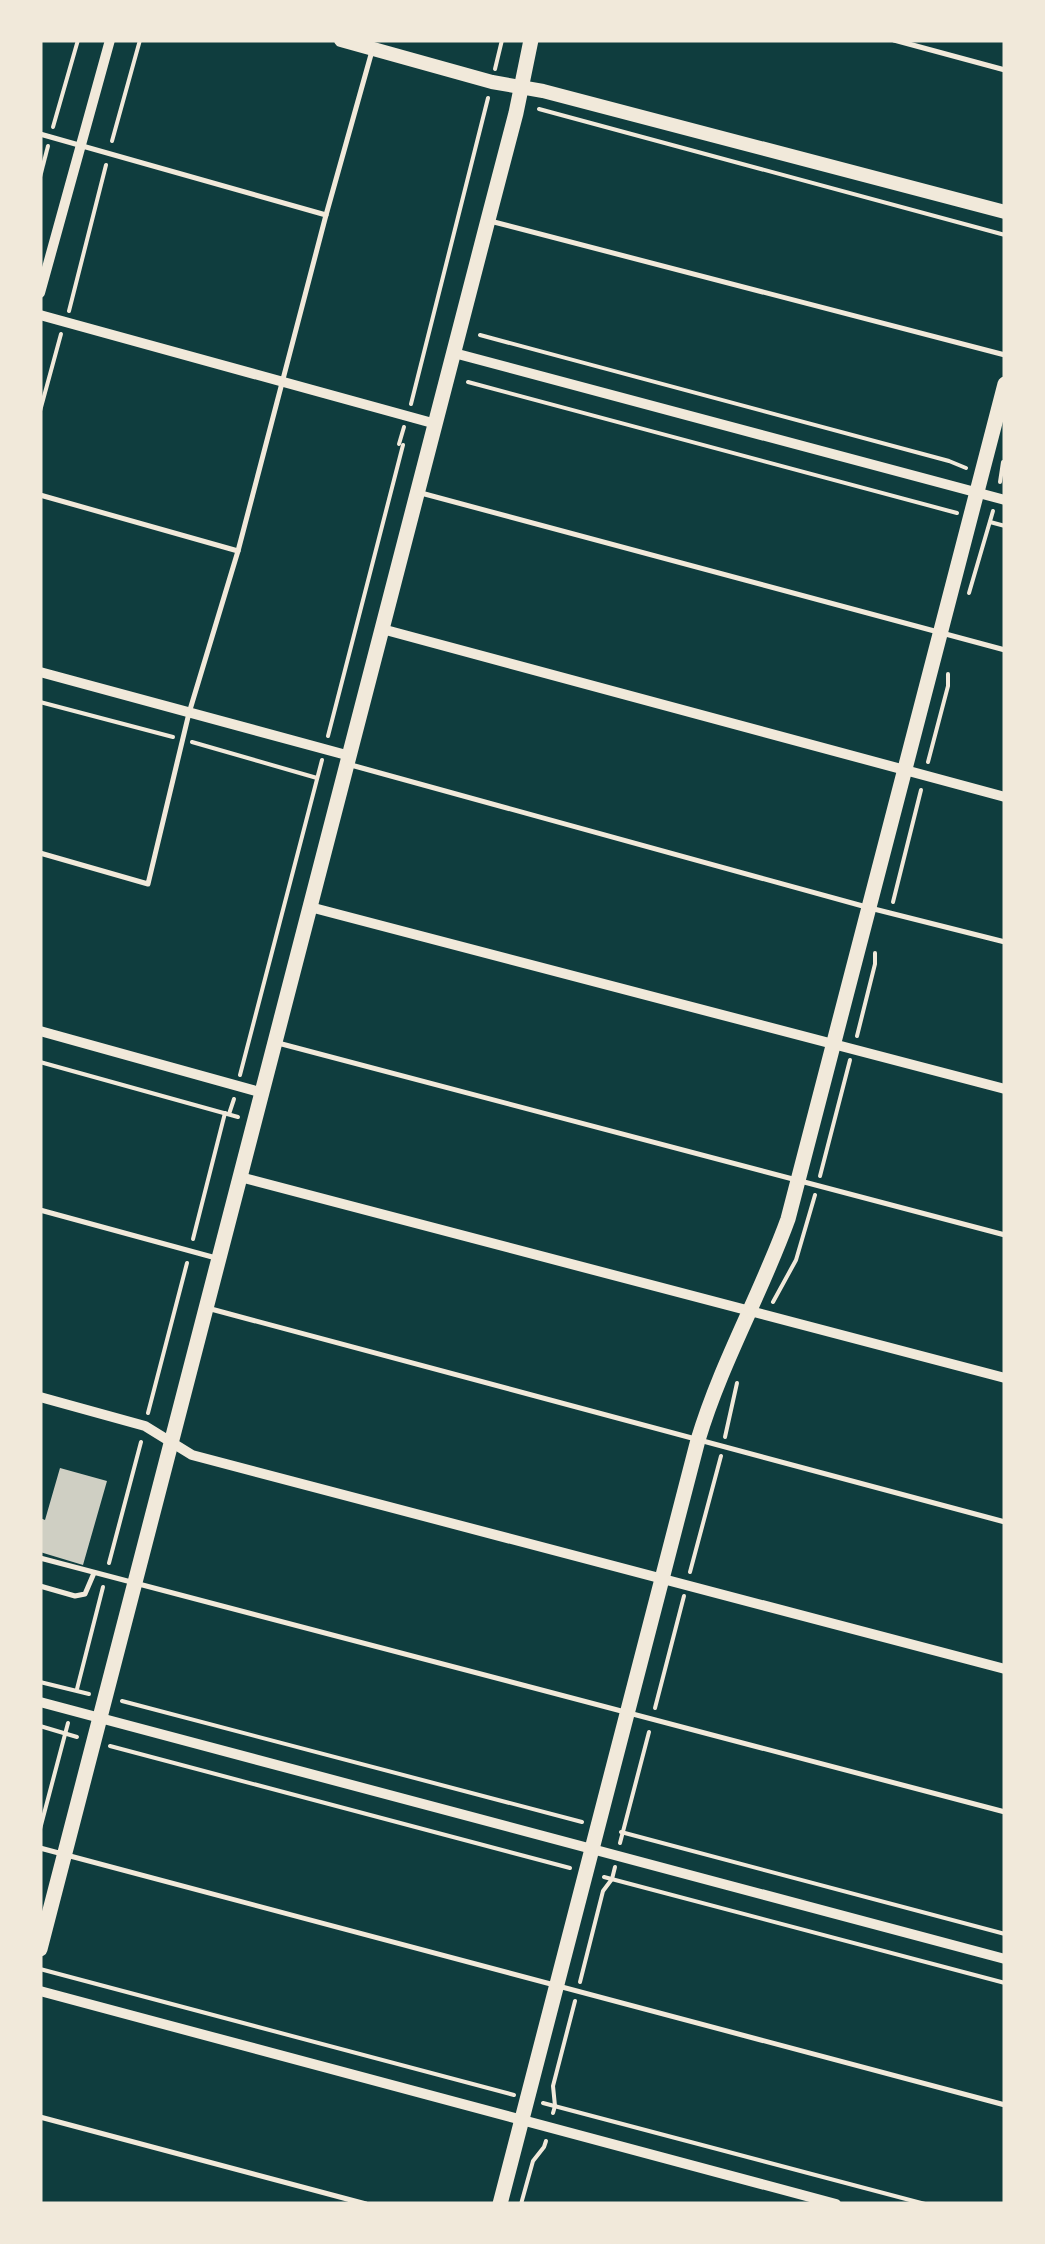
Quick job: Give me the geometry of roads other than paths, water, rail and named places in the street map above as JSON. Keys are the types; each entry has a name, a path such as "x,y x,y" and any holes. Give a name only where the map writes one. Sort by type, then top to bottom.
{"main road":[{"path":"40,1948 436,424 530,40"},
{"path":"500,2204 698,1440 780,1240 798,1180 1005,384"}],"street":[{"path":"40,293 110,40"},
{"path":"342,40 1005,212"},
{"path":"40,315 436,424"},
{"path":"454,353 1005,500"},
{"path":"382,630 1005,797"},
{"path":"40,672 325,749 349,760"},
{"path":"310,907 1005,1089"},
{"path":"40,1031 262,1092"},
{"path":"240,1177 1005,1378"},
{"path":"40,1396 145,1426 192,1455 1005,1669"},
{"path":"40,1702 1005,1959"},
{"path":"40,1991 836,2204"}],"lane":[{"path":"894,40 1005,70"},
{"path":"40,853 148,884 189,713 238,551 373,48"},
{"path":"40,134 326,216"},
{"path":"488,220 1005,355"},
{"path":"418,492 1005,650"},
{"path":"40,495 238,551"},
{"path":"349,760 870,908 1005,942"},
{"path":"275,1042 1005,1235"},
{"path":"40,1210 219,1258"},
{"path":"206,1308 1005,1522"},
{"path":"40,1558 1005,1812"},
{"path":"40,1586 75,1596 85,1594 94,1573"},
{"path":"40,1848 1005,2104"},
{"path":"40,2118 366,2204"}]}
